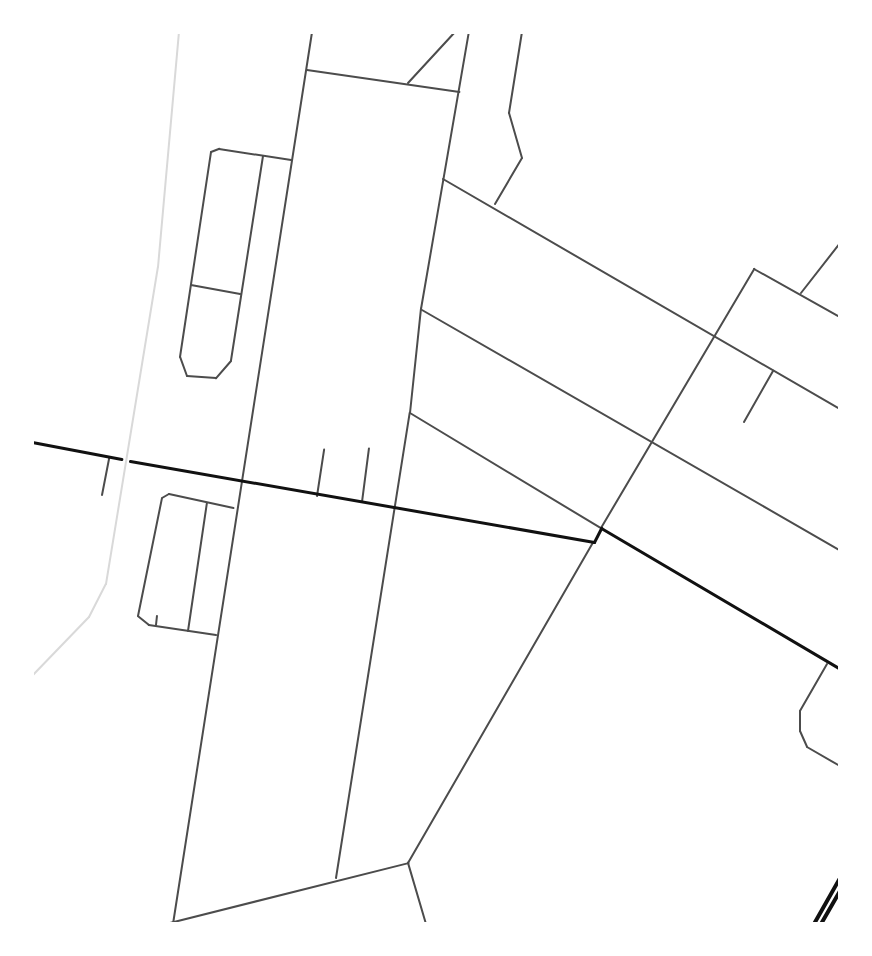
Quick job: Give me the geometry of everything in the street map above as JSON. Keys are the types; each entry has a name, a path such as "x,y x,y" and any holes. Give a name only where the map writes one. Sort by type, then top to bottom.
{"main road":[{"path":"32,442 121,459"},
{"path":"130,461 241,484 594,542 601,528 840,669"},
{"path":"814,924 840,878"},
{"path":"821,924 840,891"}],"street":[{"path":"173,923 312,32"},
{"path":"407,84 455,32"},
{"path":"336,878 410,413 421,309 469,32"},
{"path":"494,206 522,158 509,113 522,32"},
{"path":"306,69 460,92"},
{"path":"263,156 226,370 216,378 187,376 179,364 211,152 263,156 292,160"},
{"path":"442,179 494,206 840,409"},
{"path":"801,294 840,243"},
{"path":"410,413 601,528 754,269 840,317"},
{"path":"190,285 240,294"},
{"path":"421,309 840,550"},
{"path":"744,422 774,370"},
{"path":"362,503 369,448"},
{"path":"317,496 324,450"},
{"path":"102,495 109,457"},
{"path":"217,635 156,626 138,616 162,498 169,494 236,509"},
{"path":"188,631 207,502"},
{"path":"426,924 408,863 594,542"},
{"path":"156,626 157,616"},
{"path":"828,662 800,711 800,731 807,747 840,766"},
{"path":"166,924 336,878 408,863"}],"waterway":[{"path":"32,676 89,617 106,584 158,267 179,32"}]}
